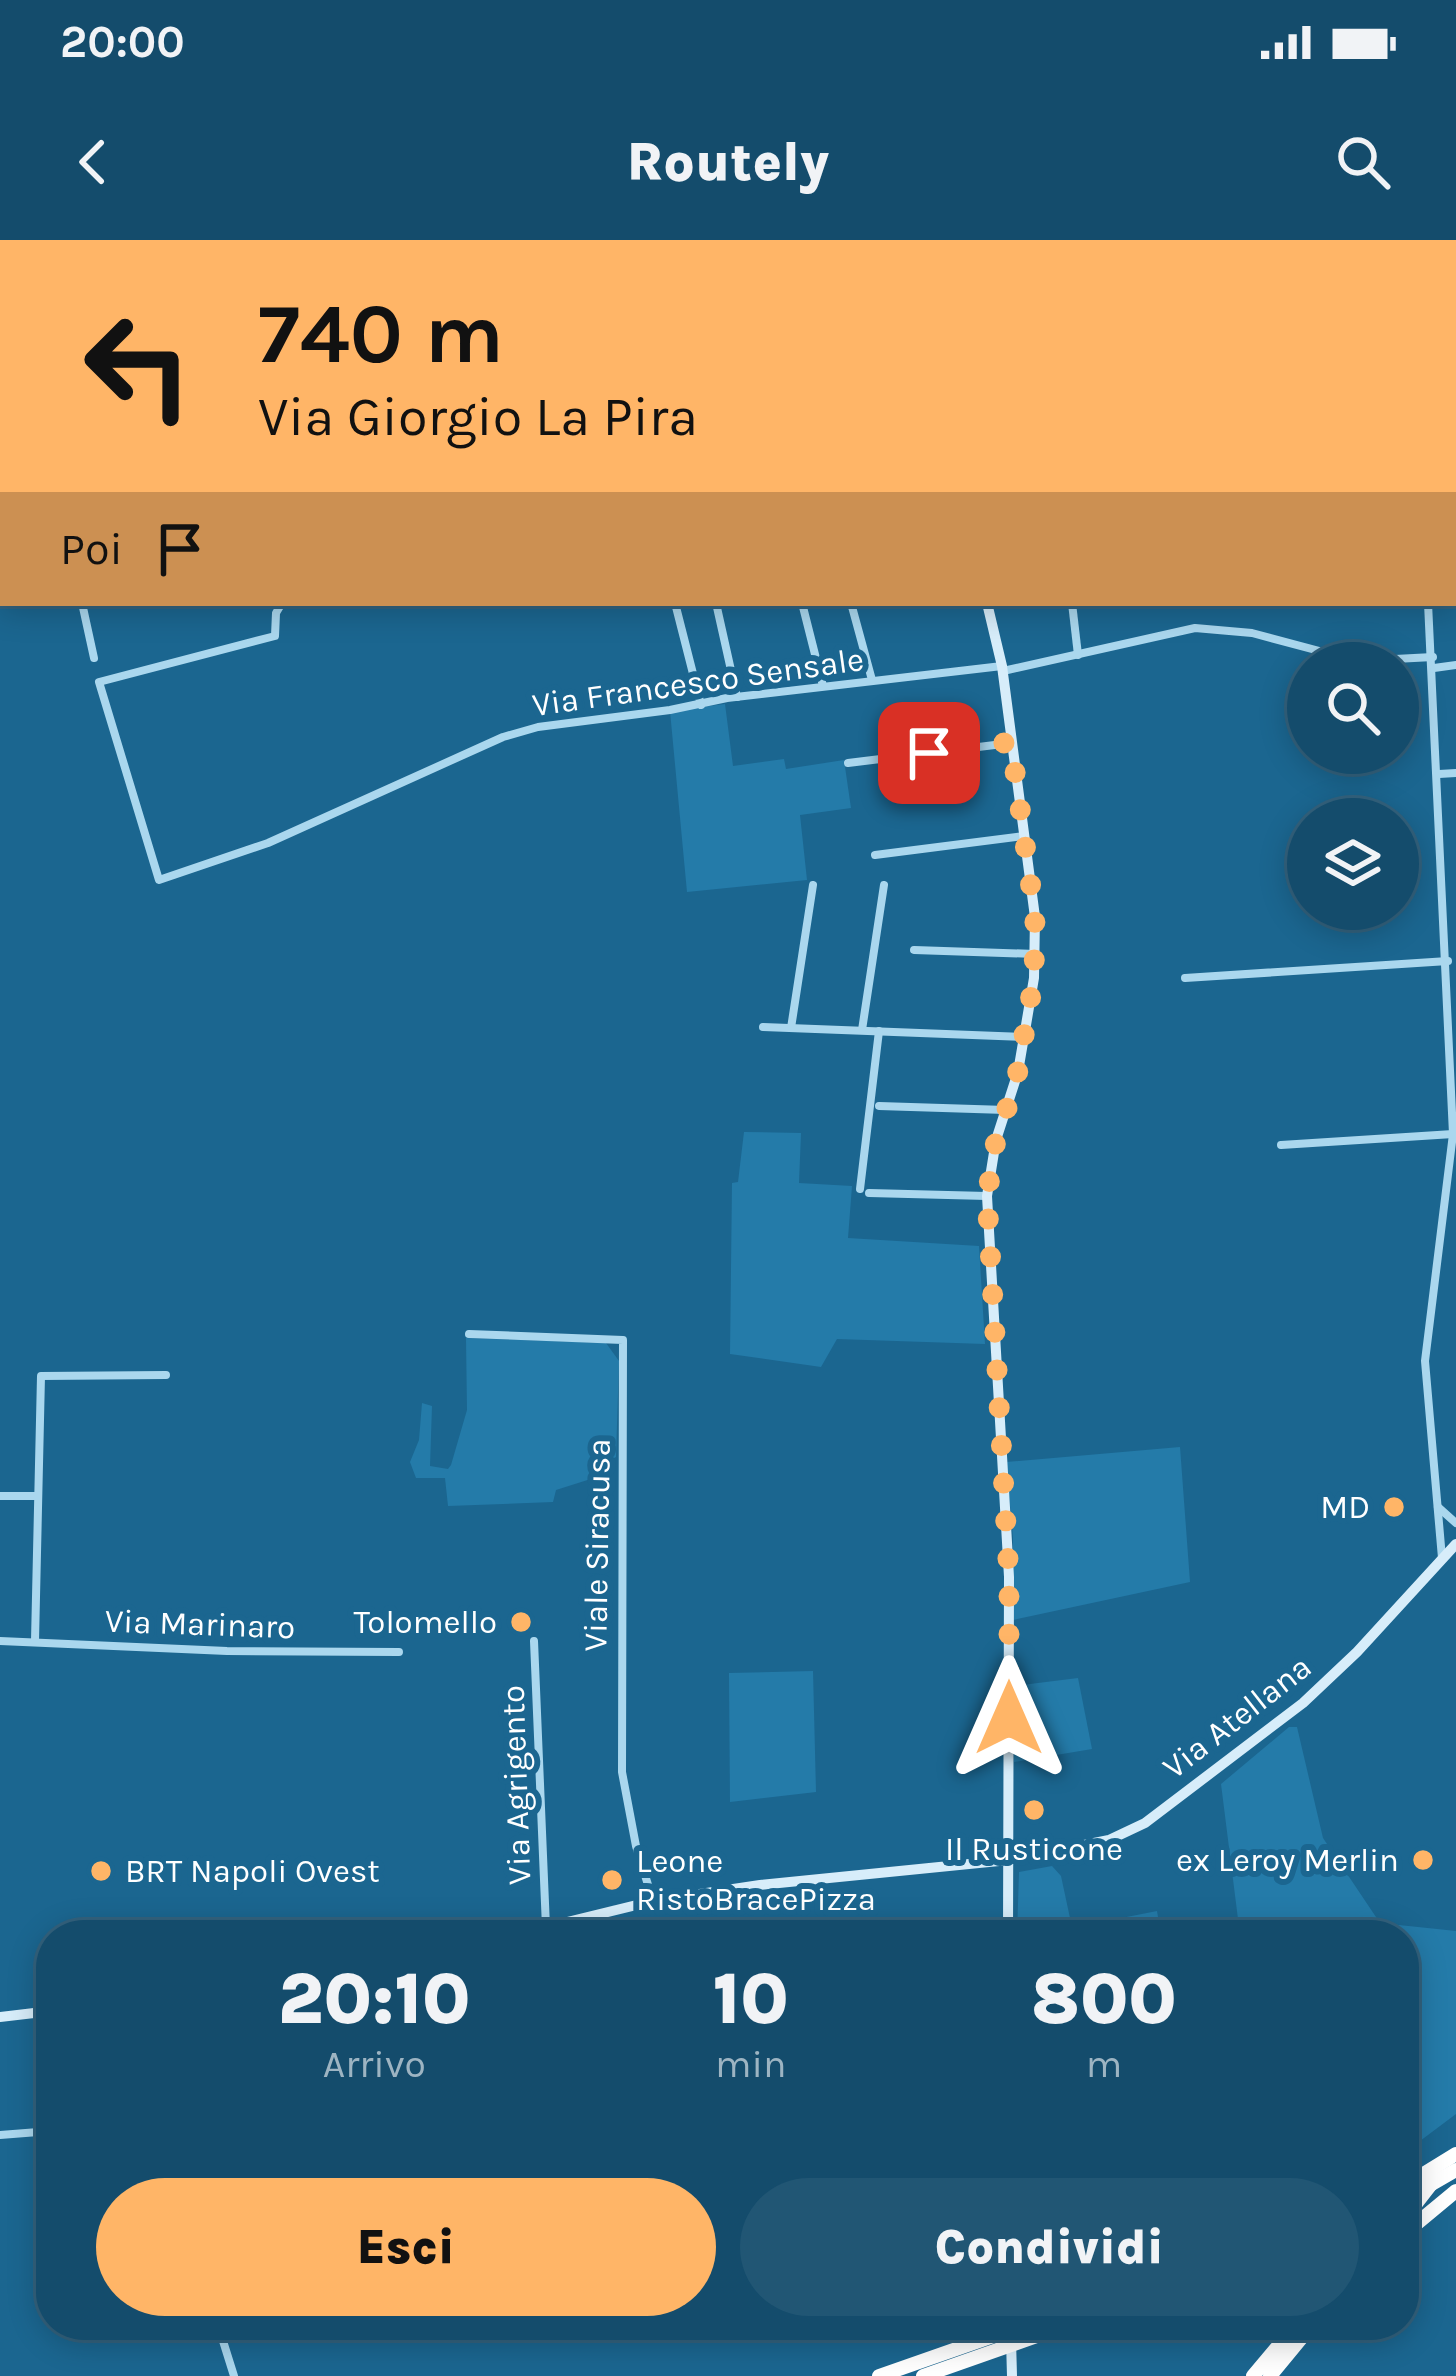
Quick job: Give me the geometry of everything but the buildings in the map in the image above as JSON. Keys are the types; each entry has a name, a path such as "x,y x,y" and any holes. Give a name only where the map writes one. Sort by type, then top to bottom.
{"highway":[{"path":"1419,2176 1456,2152"},
{"path":"1419,2199 1456,2152"},
{"path":"1419,2191 1456,2170"},
{"path":"1419,2222 1456,2191"},
{"path":"879,2376 982,2340"},
{"path":"923,2376 1025,2340"},
{"path":"1253,2376 1283,2340"},
{"path":"1270,2376 1300,2340"}],"street":[{"path":"83,606 94,658"},
{"name":"Via Francesco Sensale","path":"280,606 275,636 99,682 159,880 268,843 503,737 562,723 823,686 1003,669 1195,628 1252,633 1357,661 1433,656"},
{"path":"676,606 701,704"},
{"path":"717,606 737,697"},
{"path":"803,606 823,686"},
{"path":"852,606 872,680"},
{"path":"988,606 1003,669 1035,917 1024,1037 1016,1082 991,1162 987,1196 1009,1577 1008,1920"},
{"path":"1072,606 1078,655"},
{"path":"1428,606 1454,1161 1425,1361 1442,1559"},
{"path":"1433,668 1456,665"},
{"path":"848,763 1011,742"},
{"path":"1439,774 1456,773"},
{"path":"874,855 1024,836"},
{"path":"790,1028 813,885"},
{"path":"862,1030 884,885"},
{"path":"914,950 1035,954"},
{"path":"1185,978 1448,961"},
{"path":"763,1027 1024,1037"},
{"path":"879,1031 864,1191 987,1196"},
{"path":"879,1106 1006,1110"},
{"path":"1281,1145 1453,1134"},
{"name":"Viale Siracusa","path":"469,1334 623,1340 622,1772 636,1846 653,1901"},
{"path":"35,1641 42,1375 166,1375"},
{"path":"0,1496 38,1496"},
{"path":"1437,1506 1456,1523"},
{"name":"Via Atellana","path":"575,1920 653,1901 760,1885 1009,1860 1080,1848 1145,1823 1318,1689 1456,1544"},
{"name":"Via Marinaro","path":"0,1641 227,1652 399,1652"},
{"name":"Via Agrigento","path":"534,1641 546,1920"},
{"path":"0,2017 36,2013"},
{"path":"0,2135 36,2132"},
{"path":"222,2340 233,2376"},
{"path":"1011,2340 1012,2376"}],"shaded area":[{"path":"725,704 733,766 784,759 786,769 844,760 851,808 800,815 807,880 687,892 670,711"},
{"path":"744,1132 801,1133 799,1183 852,1186 848,1238 979,1246 985,1344 837,1339 821,1367 730,1354 732,1183 738,1182"},
{"path":"466,1338 606,1343 619,1361 616,1457 601,1465 597,1477 556,1490 553,1502 448,1506 445,1478 416,1478 410,1462 419,1440 422,1403 432,1406 430,1466 448,1469 451,1465 467,1410"},
{"path":"1180,1447 1190,1582 1013,1620 1013,1538 1006,1462"},
{"path":"813,1671 816,1792 730,1802 729,1673"},
{"path":"1078,1678 1092,1749 1014,1762 1014,1686"},
{"path":"1289,1727 1297,1727 1323,1838 1378,1920 1238,1920 1221,1784"},
{"path":"1052,1866 1061,1876 1073,1920 1017,1920 1019,1872"},
{"path":"1157,1911 1158,1920 1111,1920"},
{"path":"1419,1927 1456,1931 1456,2114 1419,2142"}],"place":[{"name":"MD","path":"1394,1507"},
{"name":"Tolomello","path":"521,1622"},
{"name":"Il Rusticone","path":"1034,1810"},
{"name":"ex Leroy Merlin","path":"1423,1860"},
{"name":"BRT Napoli Ovest","path":"101,1871"},
{"name":"Leone RistoBracePizza","path":"612,1880"}],"route":[{"path":"929,753 1011,742 1035,917 1034,978 1018,1072 996,1140 987,1196 1009,1577 1009,1718"}]}
